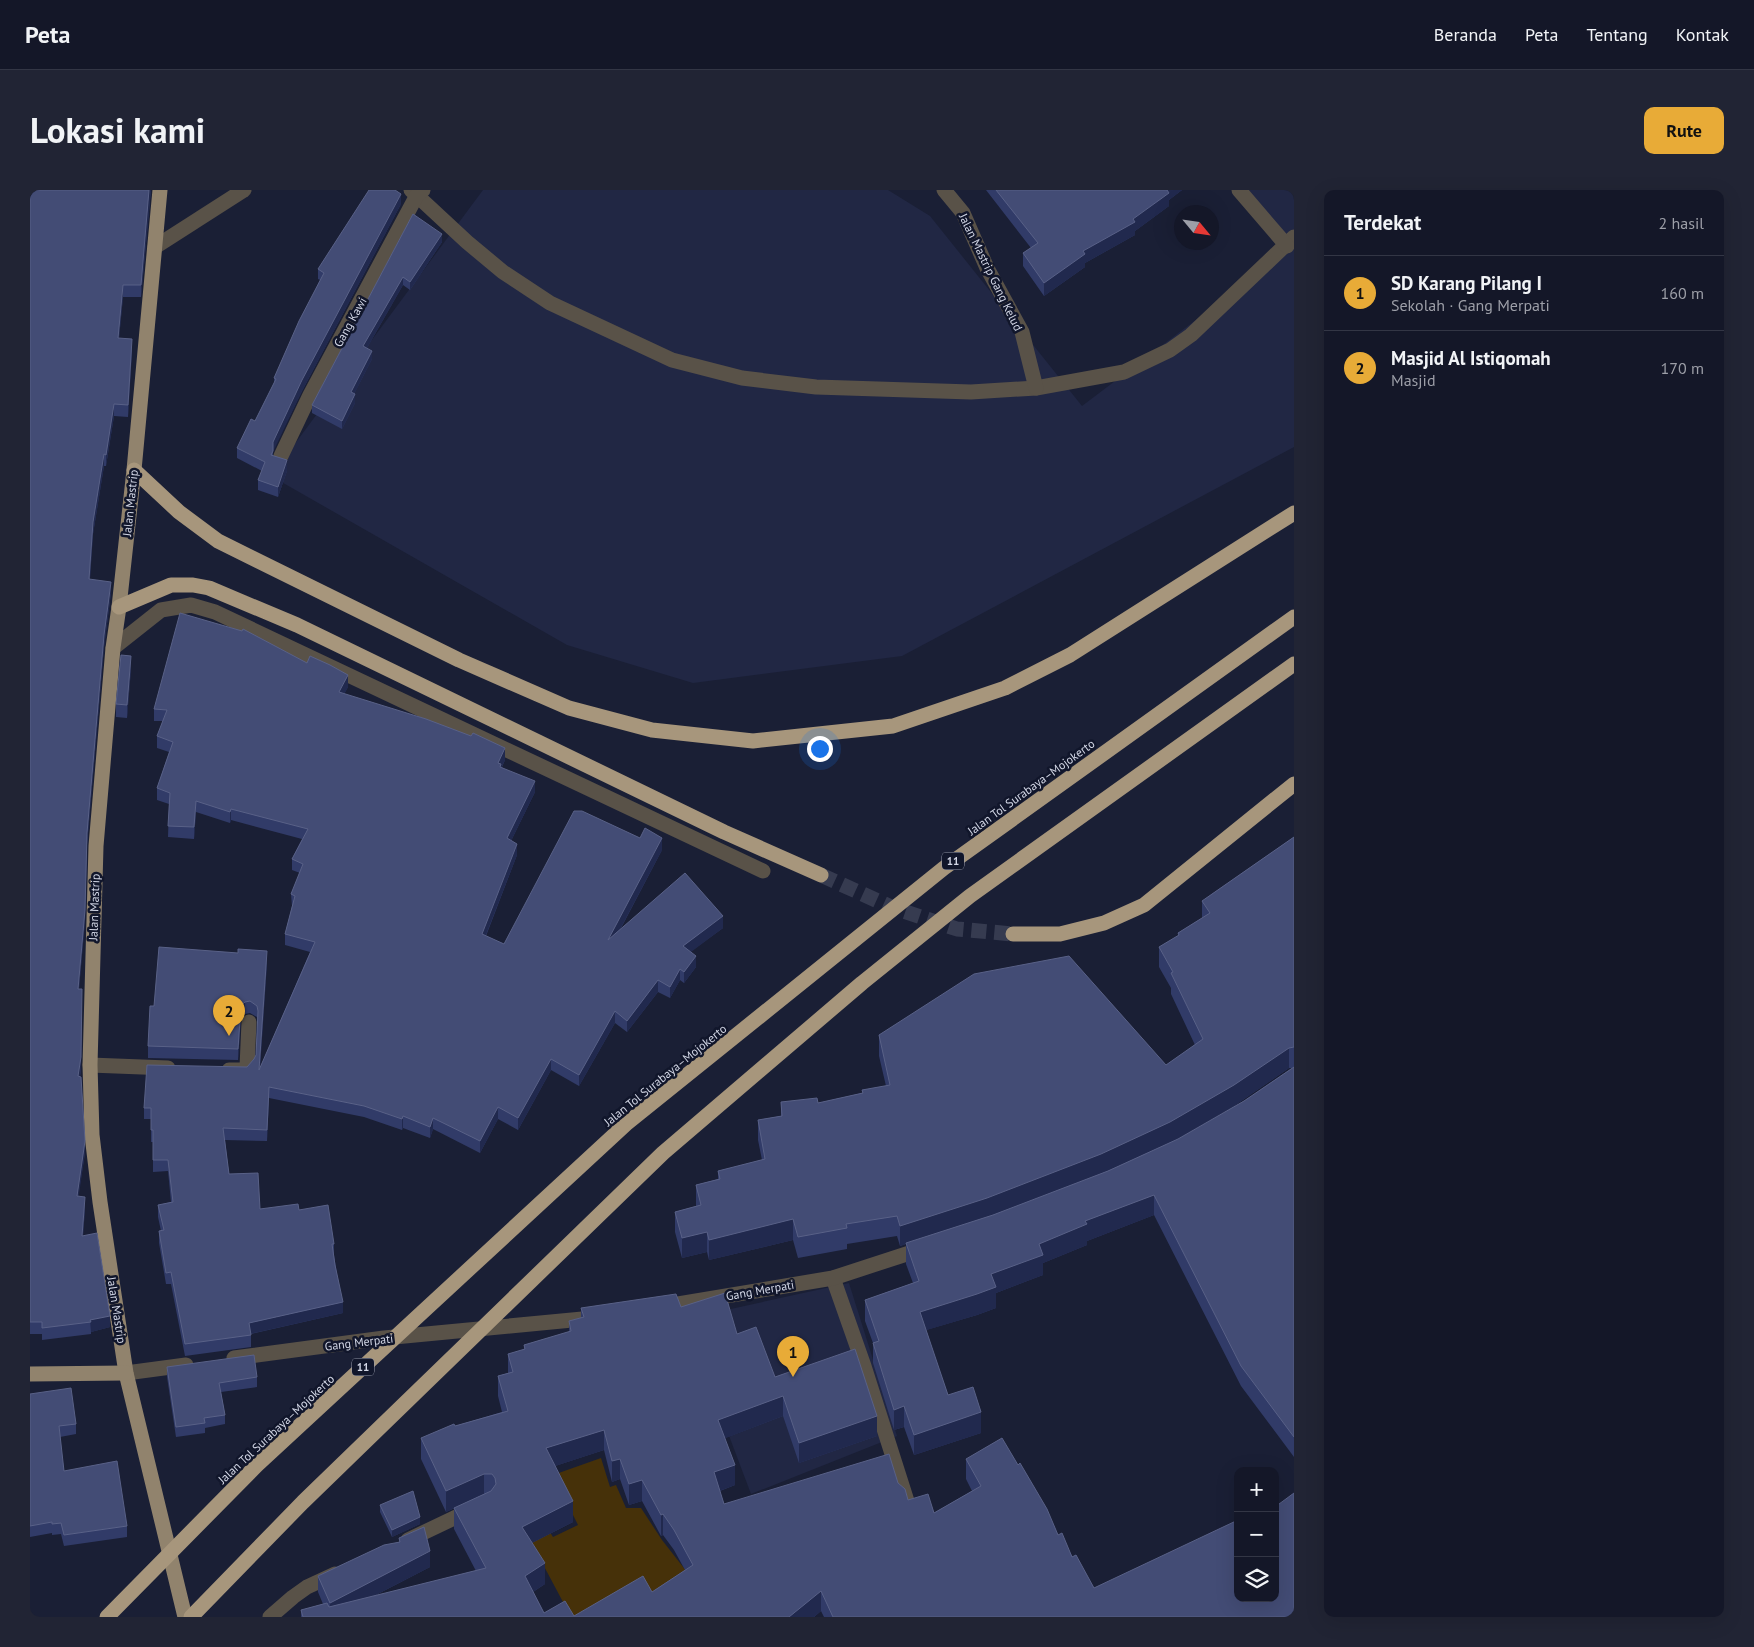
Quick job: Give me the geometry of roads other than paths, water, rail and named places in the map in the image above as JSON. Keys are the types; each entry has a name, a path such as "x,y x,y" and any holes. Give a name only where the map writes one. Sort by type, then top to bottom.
{"highway":[{"path":"134,470 179,512 218,541 459,660 560,704 652,730 753,741 893,726 1005,688 1070,655 1294,514"},
{"path":"120,607 171,585 193,585 209,588 297,625 724,832 821,875"},
{"name":"Jalan Tol Surabaya–Mojokerto","path":"107,1617 257,1465 626,1124 944,868 1294,617"},
{"path":"191,1617 303,1502 663,1153 862,983 970,896 1294,664"},
{"path":"1012,934 1060,934 1104,923 1144,905 1294,784"}],"main road":[{"name":"Jalan Mastrip","path":"160,190 120,607 113,648 96,846 90,1065 92,1135 100,1202 126,1373 185,1617"},
{"path":"30,1374 126,1373"}],"street":[{"path":"155,247 244,190"},
{"name":"Jalan Mastrip Gang Kelud","path":"944,190 963,213 987,268 1022,332 1036,388"},
{"path":"417,192 467,242 503,272 550,303 672,360 742,378 816,387 971,392 1036,388 1124,372 1170,350 1190,335 1290,242 1239,190"},
{"name":"Gang Kawi","path":"281,456 310,394 417,192"},
{"path":"113,648 161,610 191,605 215,612 763,871"},
{"path":"214,1069 243,1070 246,1068 249,1022"},
{"path":"90,1065 185,1068"},
{"name":"Gang Merpati","path":"646,1310 833,1278 934,1245"},
{"path":"833,1278 864,1366 907,1501"},
{"name":"Gang Merpati","path":"222,1360 384,1338 607,1316"},
{"path":"126,1373 202,1362"},
{"path":"397,1545 487,1503"},
{"path":"270,1617 307,1587 352,1566"}],"tunnel":[{"path":"821,875 891,907 957,929 1013,934"}],"place":[{"name":"Masjid Al Istiqomah","path":"229,1036"},
{"name":"SD Karang Pilang I","path":"793,1377"}]}
